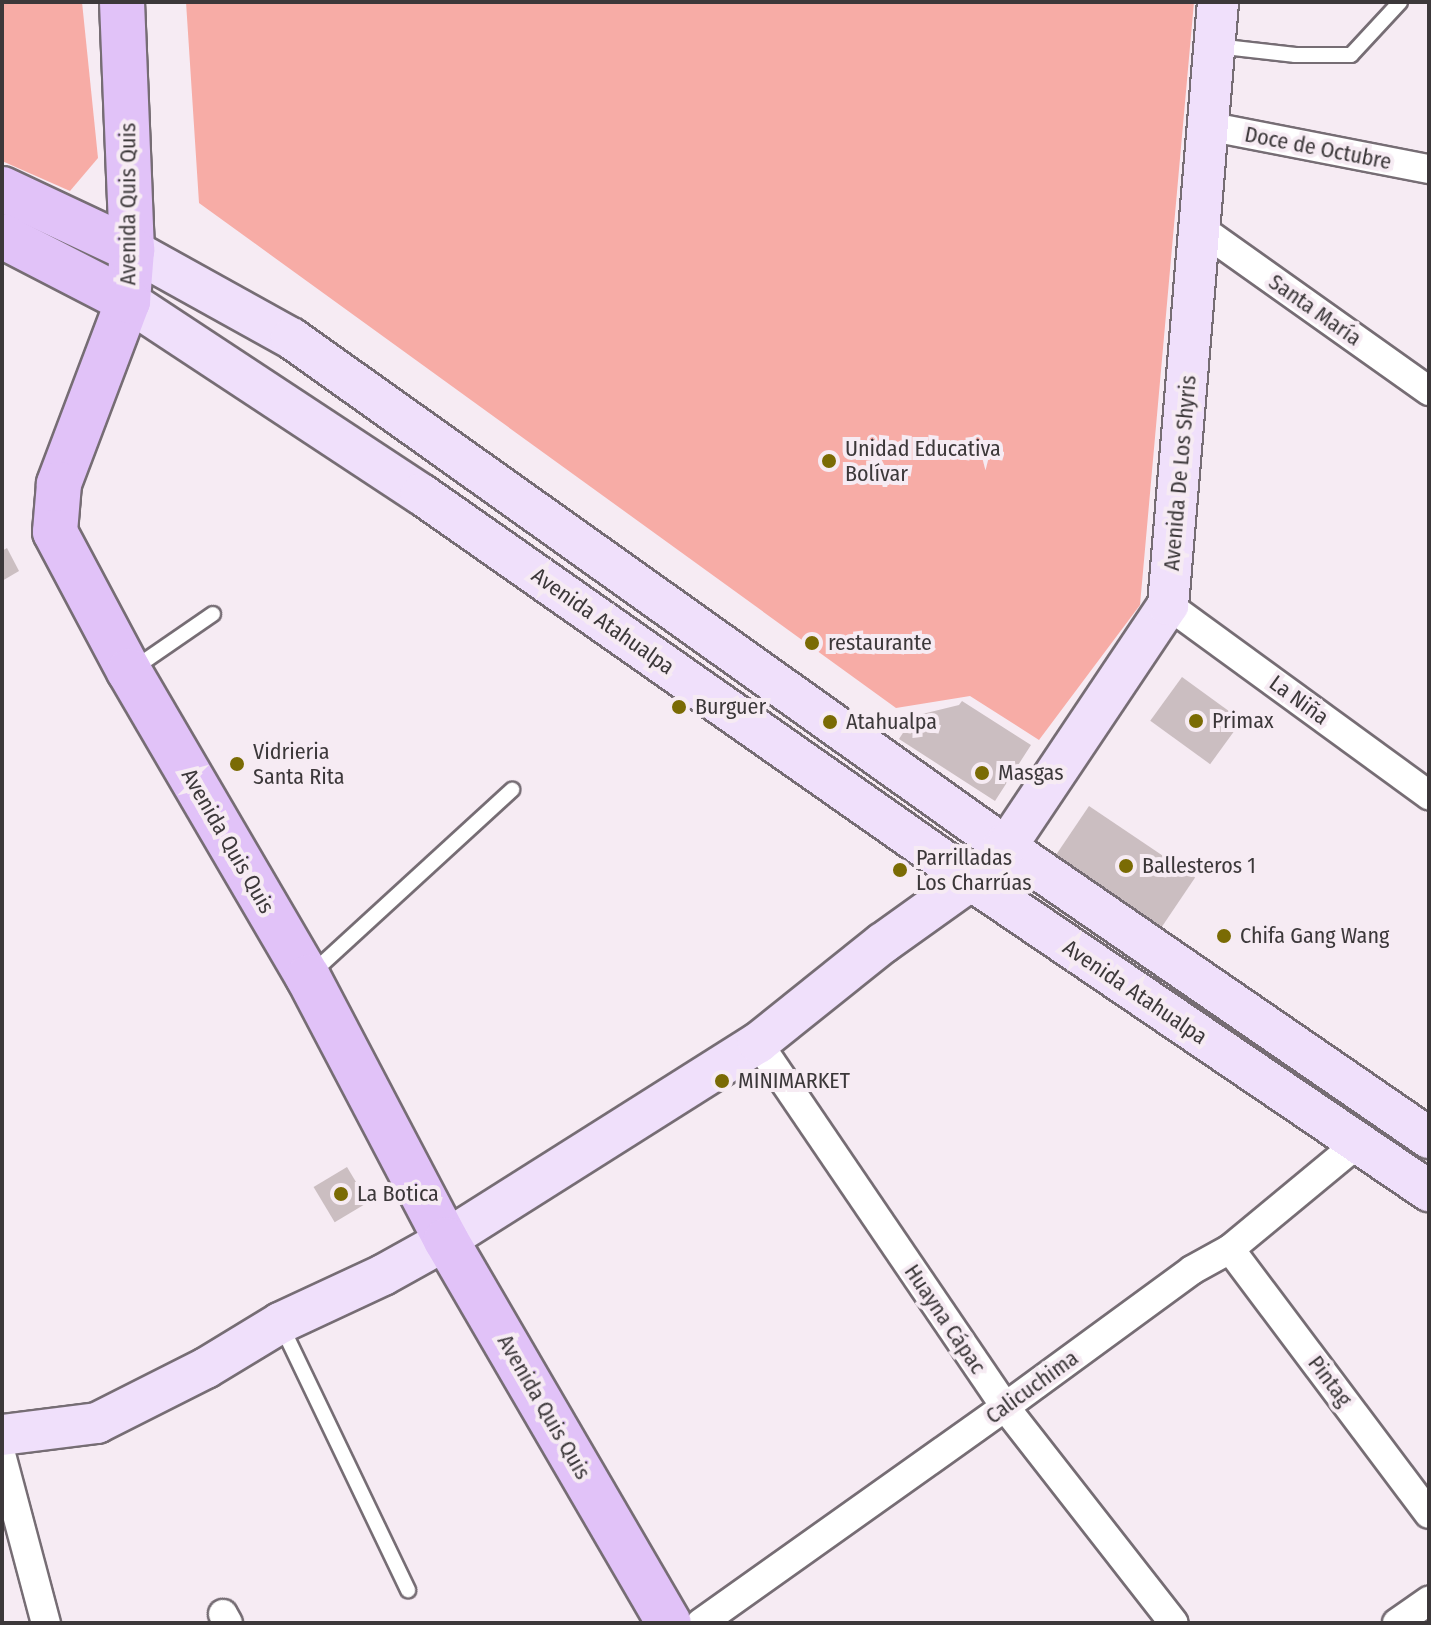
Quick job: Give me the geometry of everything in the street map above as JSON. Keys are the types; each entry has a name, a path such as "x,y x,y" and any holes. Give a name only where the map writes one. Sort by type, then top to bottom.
{"main road":[{"name":"Avenida Quis Quis","path":"122,2 132,250 128,301 59,484 55,532 129,671 308,977 446,1240 669,1623"},
{"name":"Avenida De Los Shyris","path":"2,1435 97,1423 206,1368 280,1323 383,1275 446,1240 758,1043 883,943 971,880 1006,847 1168,605 1218,2"},
{"path":"2,189 132,250"},
{"name":"Avenida Atahualpa","path":"2,236 128,301 421,494 971,880 1429,1191"},
{"name":"Avenida Atahualpa","path":"132,250 291,338 1006,847 1414,1127 1429,1148"},
{"path":"1368,1150 1429,1180"}],"street":[{"name":"Doce de Octubre","path":"1207,126 1429,169"},
{"name":"Santa María","path":"1201,229 1429,391"},
{"name":"La Niña","path":"1168,605 1429,795"},
{"name":"Huayna Cápac","path":"758,1043 1005,1407 1174,1623"},
{"name":"Calicuchima","path":"701,1623 1192,1270 1230,1249 1368,1150"},
{"name":"Pintag","path":"1230,1249 1429,1514"},
{"path":"2,1458 46,1623"},
{"path":"1397,1623 1429,1601"}],"lane":[{"path":"1214,45 1295,55 1351,55 1400,2"},
{"path":"129,671 213,614"},
{"path":"308,977 512,790"},
{"path":"280,1323 408,1590"}],"shaded area":[{"path":"2,2 82,2 98,158 70,191 2,161"},
{"name":"Unidad Educativa Bolívar","path":"186,2 1194,2 1140,605 1039,740 970,696 896,708 199,203"}],"building":[{"path":"7,548 19,571 2,581 2,551"},
{"name":"Primax","path":"1182,677 1242,720 1210,764 1150,721"},
{"name":"Masgas","path":"962,701 1031,745 995,801 899,739 914,716 959,705"},
{"name":"Ballesteros 1","path":"1089,806 1195,878 1162,927 1055,856"},
{"name":"La Botica","path":"347,1167 368,1202 335,1222 314,1187"}],"place":[{"name":"Unidad Educativa Bolívar","path":"829,461"},
{"name":"restaurante","path":"812,643"},
{"name":"Burguer","path":"679,707"},
{"name":"Primax","path":"1196,721"},
{"name":"Atahualpa","path":"830,722"},
{"name":"Vidrieria Santa Rita","path":"237,764"},
{"name":"Masgas","path":"982,773"},
{"name":"Ballesteros 1","path":"1126,866"},
{"name":"Parrilladas Los Charrúas","path":"900,870"},
{"name":"Chifa Gang Wang","path":"1224,936"},
{"name":"MINIMARKET","path":"722,1081"},
{"name":"La Botica","path":"341,1194"}]}
